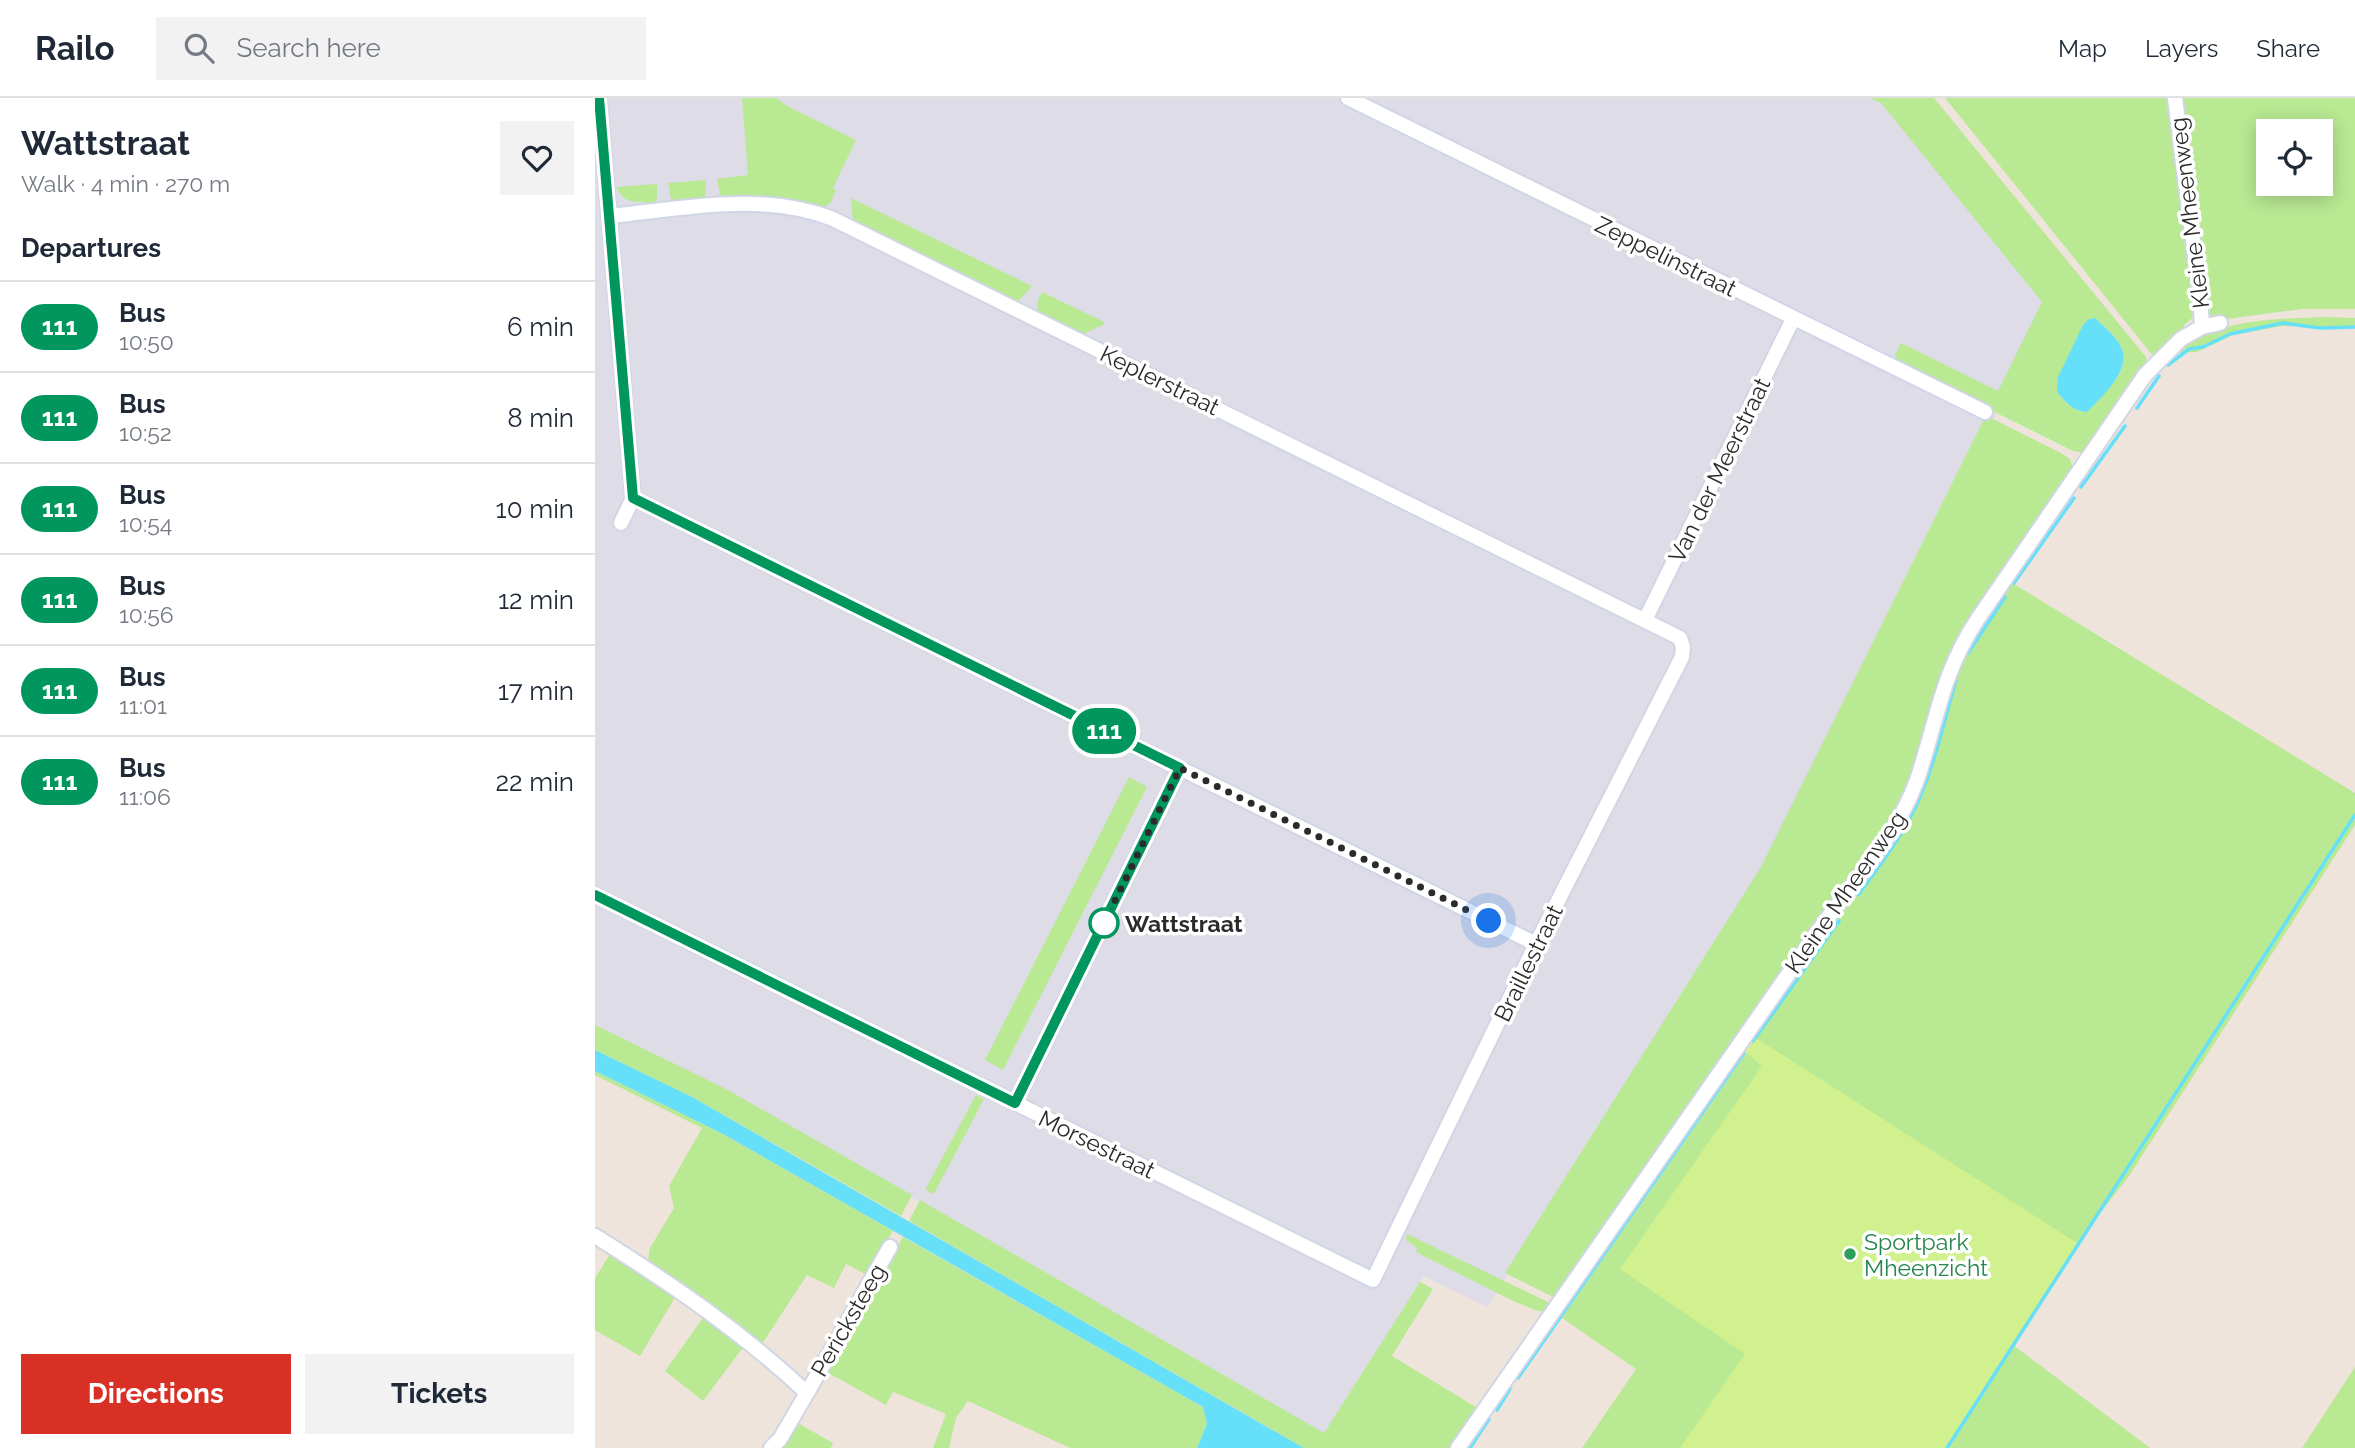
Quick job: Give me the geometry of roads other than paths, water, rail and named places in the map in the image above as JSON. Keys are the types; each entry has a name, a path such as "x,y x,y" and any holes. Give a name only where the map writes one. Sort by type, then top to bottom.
{"street":[{"path":"599,98 633,498 621,523"},
{"name":"Zeppelinstraat","path":"1348,98 1985,412"},
{"name":"Kleine Mheenweg","path":"2175,98 2200,295 2201,327"},
{"name":"Keplerstraat","path":"609,216 757,204 790,206 819,214 1680,638 1683,648"},
{"name":"Van der Meerstraat","path":"1644,620 1793,319"},
{"name":"Kleine Mheenweg","path":"1458,1448 1816,933 1886,838 1901,814 1917,779 1936,708 1953,660 1977,620 2145,375 2181,339 2201,327 2220,323"},
{"path":"633,498 1536,944"},
{"name":"Braillestraat","path":"1373,1280 1536,944 1682,657 1683,648"},
{"path":"1015,1103 1180,768"},
{"name":"Morsestraat","path":"595,895 1373,1280"},
{"path":"595,1236 701,1306 762,1353 807,1393"},
{"name":"Pericksteeg","path":"771,1448 780,1439 890,1247"}],"water":[{"path":"2095,318 2119,342 2124,360 2112,385 2087,412 2082,412 2070,406 2057,392 2058,377 2083,325 2089,319"},
{"path":"595,1050 692,1097 1304,1448 1197,1448 1207,1424 1203,1407 723,1134 595,1071"}],"waterway":[{"path":"2168,365 2189,349 2203,347 2230,334 2283,323 2320,328 2355,327"},
{"path":"2137,408 2159,376"},
{"path":"2081,487 2125,426"},
{"path":"2014,583 2074,498"},
{"path":"1968,653 2005,597"},
{"path":"1858,895 1887,856 1912,814 1932,765 1956,680"},
{"path":"1947,1448 2355,815"},
{"path":"1753,1041 1839,921"},
{"path":"1518,1378 1744,1053"},
{"path":"1497,1410 1510,1389"},
{"path":"1470,1448 1489,1419"}],"place":[{"name":"Wattstraat","path":"1104,923"},
{"name":"Sportpark Mheenzicht","path":"1850,1254"}]}
